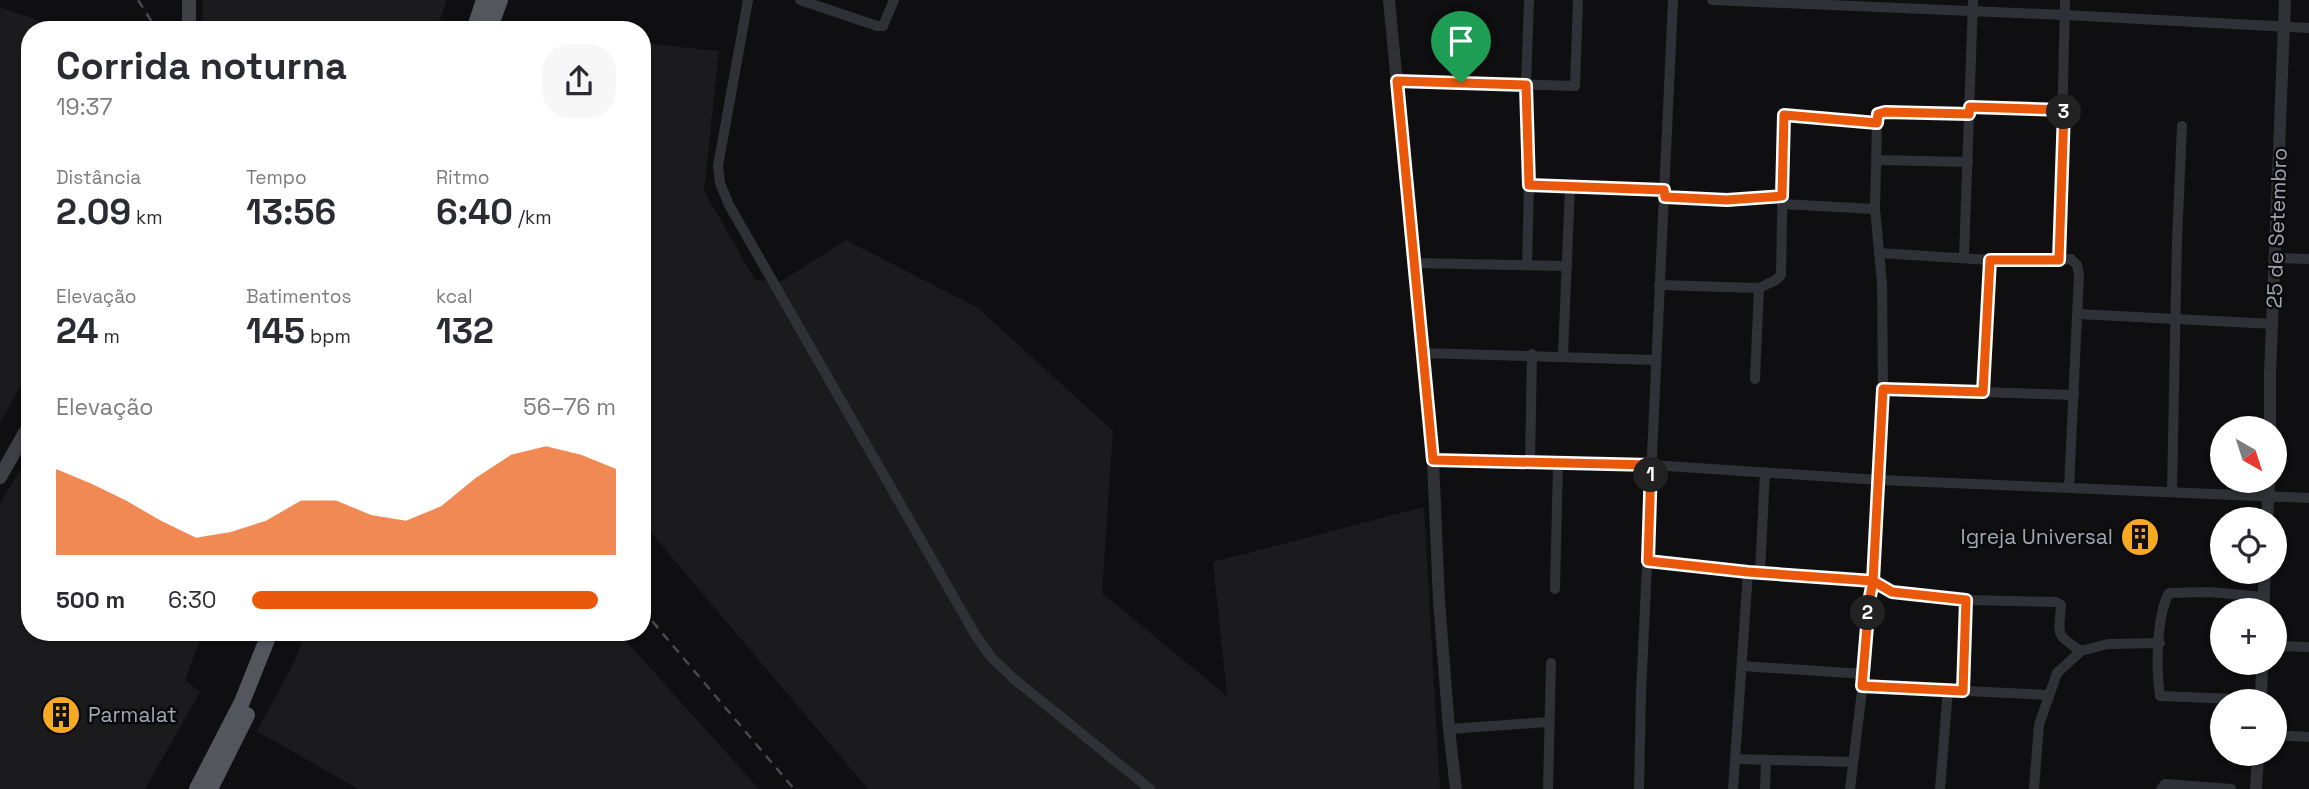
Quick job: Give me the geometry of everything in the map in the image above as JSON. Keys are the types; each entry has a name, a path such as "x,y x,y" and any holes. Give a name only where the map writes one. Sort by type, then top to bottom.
{"highway":[{"path":"477,21 484,0"},
{"path":"492,21 500,0"},
{"path":"197,789 242,702 266,641"},
{"path":"210,789 231,752 277,641"}],"main road":[{"path":"189,0 189,21"},
{"path":"0,477 21,440"}],"street":[{"path":"748,0 718,166 720,183 729,205 976,636 991,657 1014,679 1150,789"},
{"path":"800,0 883,26 894,0"},
{"path":"1389,0 1433,460 1439,601 1456,789"},
{"path":"1527,265 1529,185 1526,85 1530,0"},
{"path":"1397,81 1575,86 1578,0"},
{"path":"1639,789 1673,0"},
{"path":"1712,0 2309,28"},
{"path":"1964,257 1973,0"},
{"path":"2059,260 2066,0"},
{"name":"25 de Setembro","path":"2270,416 2286,0"},
{"path":"1850,789 1873,581 1883,389 1882,283 1875,209 1878,114 2064,110"},
{"path":"1659,285 1759,288 1776,280 1781,275 1784,115 1877,123"},
{"path":"2172,492 2182,126"},
{"path":"1877,160 1968,162"},
{"path":"1529,185 1665,193 1727,200 1782,200 1875,209"},
{"path":"1563,355 1570,186"},
{"path":"1879,253 1990,260 2071,259 2077,265 2078,314 2069,488"},
{"path":"2276,258 2309,259"},
{"path":"1983,392 1990,260"},
{"path":"1414,262 1567,266"},
{"path":"1755,379 1759,288"},
{"path":"2078,314 2273,324"},
{"path":"1422,353 1532,354 1656,360"},
{"path":"1530,462 1532,354"},
{"path":"1883,389 2074,395"},
{"path":"1433,460 1651,465 1879,480 2309,498"},
{"path":"1555,589 1559,463"},
{"path":"1760,572 1765,472"},
{"path":"2268,496 2268,507"},
{"path":"1648,561 1748,572 1873,581 1892,592 1966,600 2058,603 2061,605 2059,634 2062,639 2081,651"},
{"path":"1734,789 1748,572"},
{"path":"2210,698 2160,696 2162,610 2169,593 2210,592 2264,597 2265,584"},
{"path":"1963,691 1966,600"},
{"path":"2034,789 2039,725 2057,673 2081,651 2108,644 2160,643"},
{"path":"2287,646 2309,647"},
{"path":"1548,789 1551,663"},
{"path":"1742,666 1864,674"},
{"path":"1862,686 2049,695"},
{"path":"1940,789 1948,690"},
{"path":"1449,729 1548,722"},
{"path":"2287,736 2309,737"},
{"path":"1735,759 1853,762"},
{"path":"1765,789 1766,760"},
{"path":"2256,789 2257,766"},
{"path":"2161,789 2165,784 2231,789"}],"shaded area":[{"path":"203,0 447,0 439,21 202,21"},
{"path":"0,7 40,21 21,21 21,385 0,423"},
{"path":"651,44 719,51 704,191 755,280 780,282 846,240 978,308 1113,431 1102,593 1227,696 1213,562 1424,507 1440,789 868,789 651,533"},
{"path":"21,468 21,641 200,641 185,680 200,692 145,789 0,789 0,504"},
{"path":"302,641 626,641 759,789 358,789 257,731 295,661"}],"railway":[{"path":"138,0 151,21"},
{"path":"651,620 794,789"}],"place":[{"name":"Igreja Universal","path":"2140,537"},
{"name":"Parmalat","path":"61,715"}],"route":[{"path":"1461,83 1397,81 1433,460 1651,465 1648,561 1748,572 1873,581 1892,592 1966,600 1963,691 1862,686 1873,581 1883,389 1983,392 1990,260 2059,260 2064,110 1970,107 1969,114 1885,112 1878,114 1877,123 1784,115 1782,196 1727,200 1665,197 1664,190 1529,185 1526,85 1461,83"}]}
